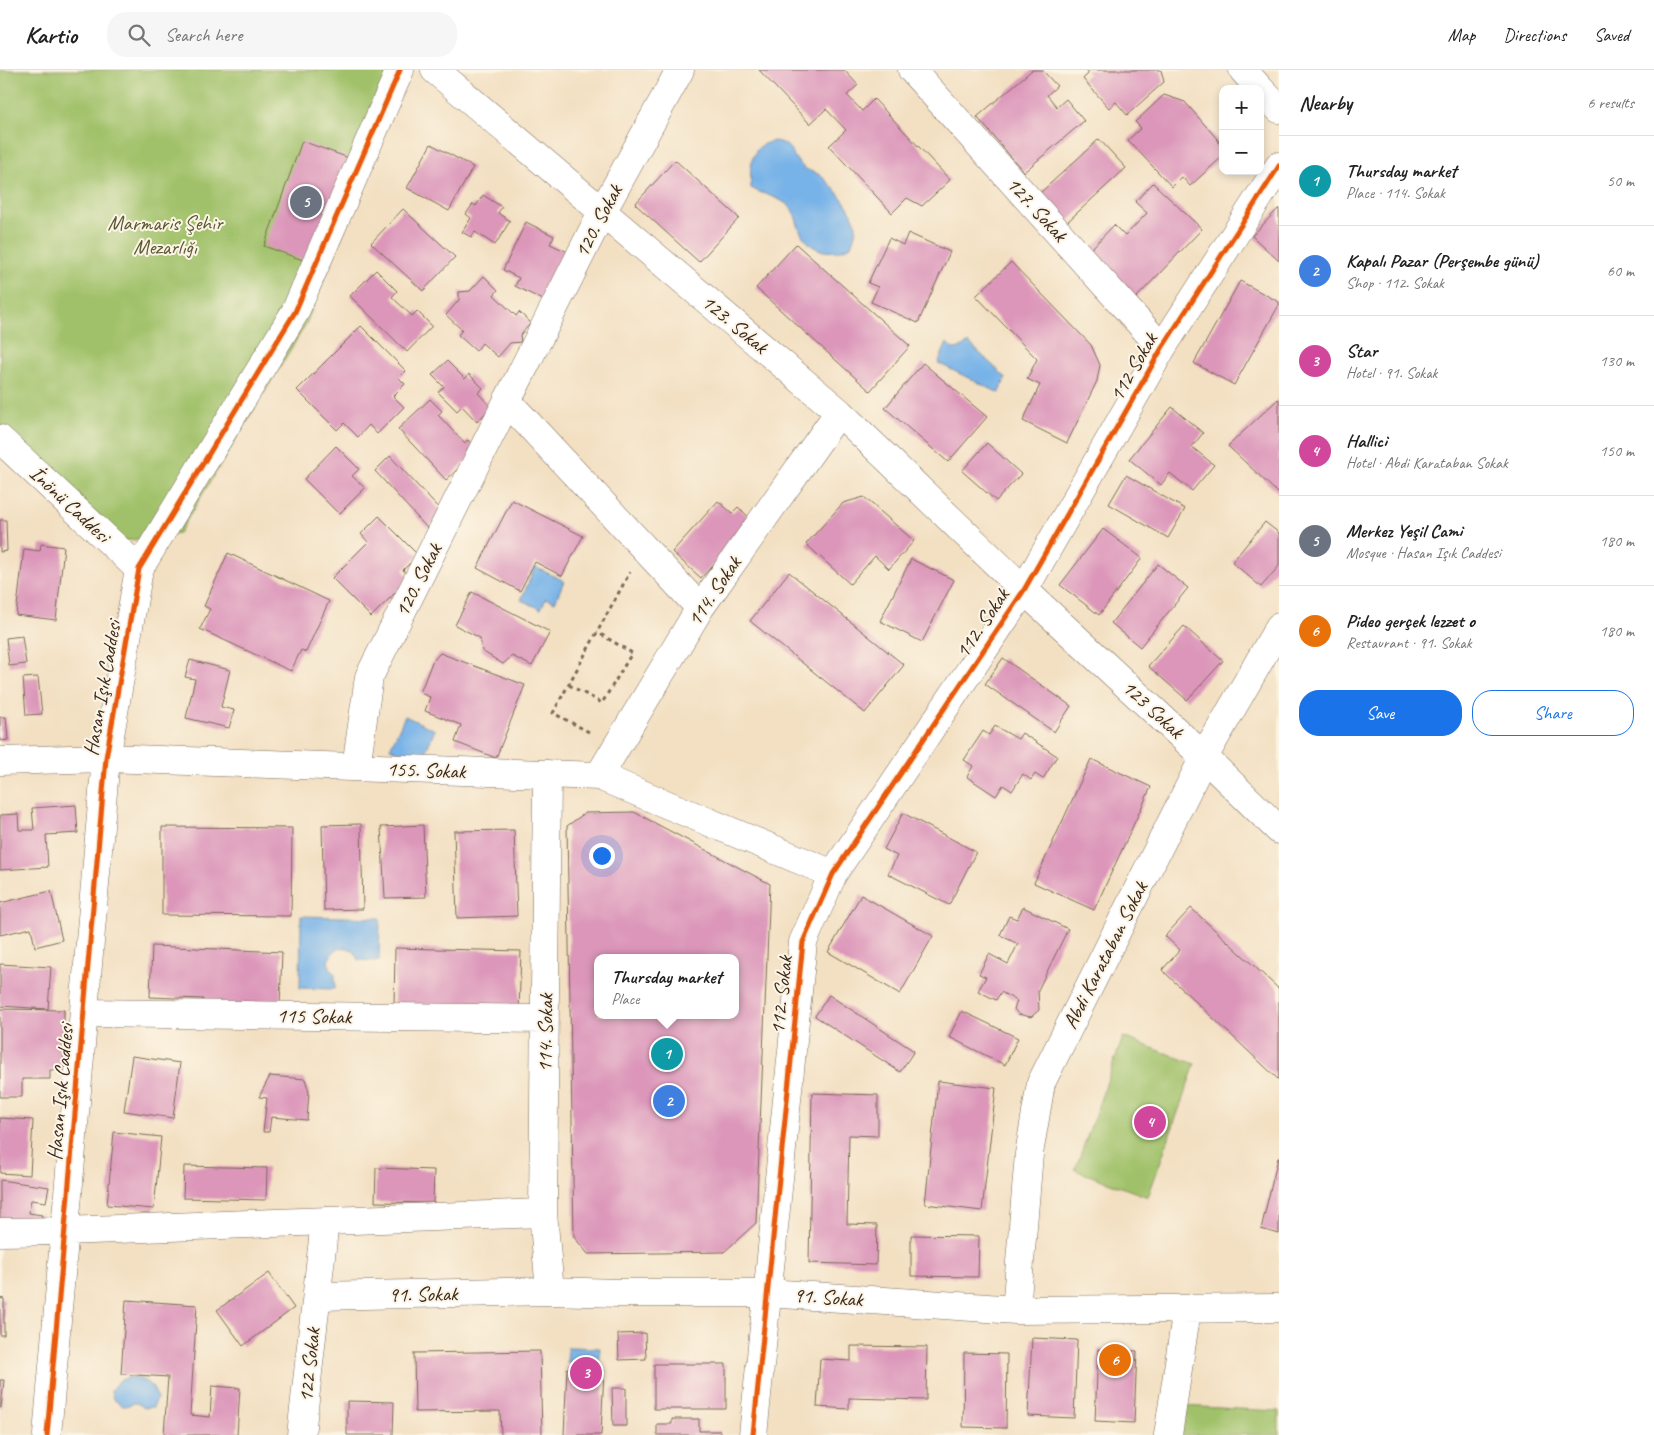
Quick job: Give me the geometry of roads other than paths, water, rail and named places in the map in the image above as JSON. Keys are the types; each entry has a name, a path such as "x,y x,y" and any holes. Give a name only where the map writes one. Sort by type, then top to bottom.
{"street":[{"name":"Hasan Işık Caddesi","path":"46,1435 106,758 139,569 295,312 400,70"},
{"name":"123. Sokak","path":"435,70 839,412 1024,590"},
{"name":"120. Sokak","path":"356,767 369,677 602,212 680,70"},
{"name":"127. Sokak","path":"912,70 1162,348"},
{"path":"1243,70 1256,85"},
{"path":"1264,93 1279,109"},
{"name":"112 Sokak","path":"1024,590 1162,348 1279,166"},
{"path":"507,401 700,608"},
{"name":"114. Sokak","path":"599,776 700,608 839,412"},
{"name":"İnönü Caddesi","path":"0,439 139,569"},
{"name":"123 Sokak","path":"1024,590 1204,757 1279,830"},
{"name":"112. Sokak","path":"753,1435 803,942 833,874 1024,590"},
{"name":"Abdi Karataban Sokak","path":"1016,1310 1030,1154 1041,1083 1204,757 1279,627"},
{"name":"155. Sokak","path":"0,761 106,758 599,776 833,874"},
{"name":"114. Sokak","path":"548,774 543,1213 550,1291"},
{"name":"115 Sokak","path":"84,1013 545,1019"},
{"path":"0,1232 543,1213"},
{"name":"122 Sokak","path":"301,1435 325,1221"},
{"name":"91. Sokak","path":"317,1296 550,1291 768,1293 1016,1310 1279,1308"},
{"path":"1168,1435 1187,1309"}],"water":[{"path":"774,141 785,144 803,167 821,176 843,199 855,221 855,234 851,246 831,252 813,246 803,236 790,207 751,188 751,171 755,154 762,145"},
{"path":"947,343 953,349 960,348 969,343 1006,378 999,393 938,363"},
{"path":"535,567 564,581 555,602 546,598 541,609 521,600"},
{"path":"405,716 435,730 423,757 412,752 410,757 390,748"},
{"path":"301,916 380,918 379,961 358,960 354,951 346,948 338,949 332,954 328,962 335,974 335,989 300,988"},
{"path":"568,1347 600,1348 599,1364 567,1362"},
{"path":"133,1377 142,1379 154,1390 157,1399 153,1407 144,1408 136,1403 123,1406 113,1399 111,1391 115,1385 123,1379"}],"place":[{"name":"Merkez Yeşil Cami","path":"306,202"},
{"name":"Thursday market","path":"667,1054"},
{"name":"Kapalı Pazar (Perşembe günü)","path":"669,1101"},
{"name":"Hallici","path":"1150,1122"},
{"name":"Pideo gerçek lezzet o","path":"1115,1360"},
{"name":"Star","path":"586,1373"}],"park label":[{"name":"Marmaris Şehir Mezarlığı","path":"165,235"}]}
